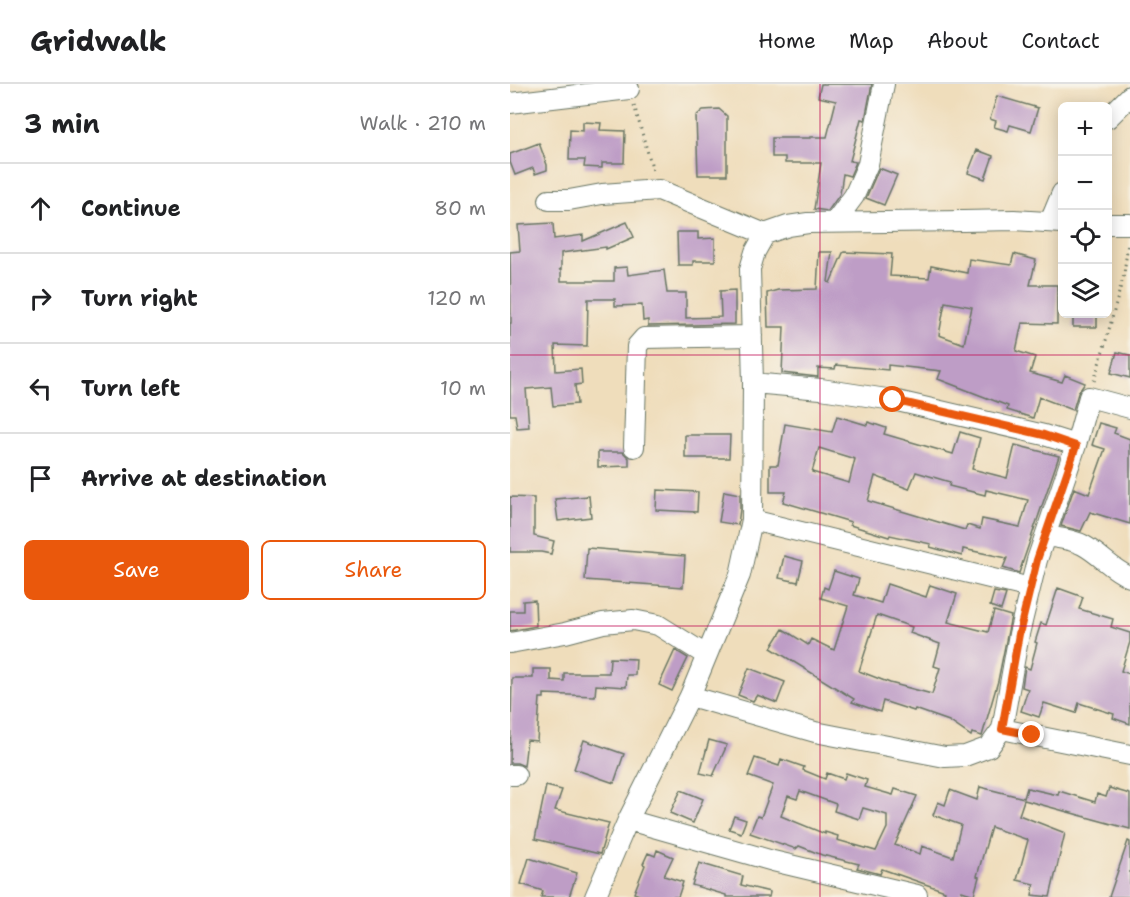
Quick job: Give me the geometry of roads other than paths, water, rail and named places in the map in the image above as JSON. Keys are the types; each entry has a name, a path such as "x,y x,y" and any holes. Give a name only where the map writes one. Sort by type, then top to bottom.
{"street":[{"path":"834,223 854,196 868,164 884,84"},
{"path":"510,103 630,89"},
{"path":"1112,113 1130,96"},
{"path":"549,200 569,200 602,194 659,190 765,234 788,226 808,223 1014,220 1056,222"},
{"path":"1112,224 1130,224"},
{"path":"595,897 628,820 690,696 740,575 752,520 753,383 750,269 755,252 765,234"},
{"path":"634,447 637,346 644,338 752,336"},
{"path":"753,383 821,389 893,400 1044,435 1076,446"},
{"path":"690,696 815,732 945,757 965,756 988,747 1002,729 1019,634 1037,560 1076,446 1089,397 1130,408"},
{"path":"752,520 1030,588"},
{"path":"1046,536 1064,538 1082,544 1119,573 1130,577"},
{"path":"510,643 603,623 633,620 658,625 706,655"},
{"path":"1002,729 1130,755"},
{"path":"628,820 773,861 917,895"}]}
